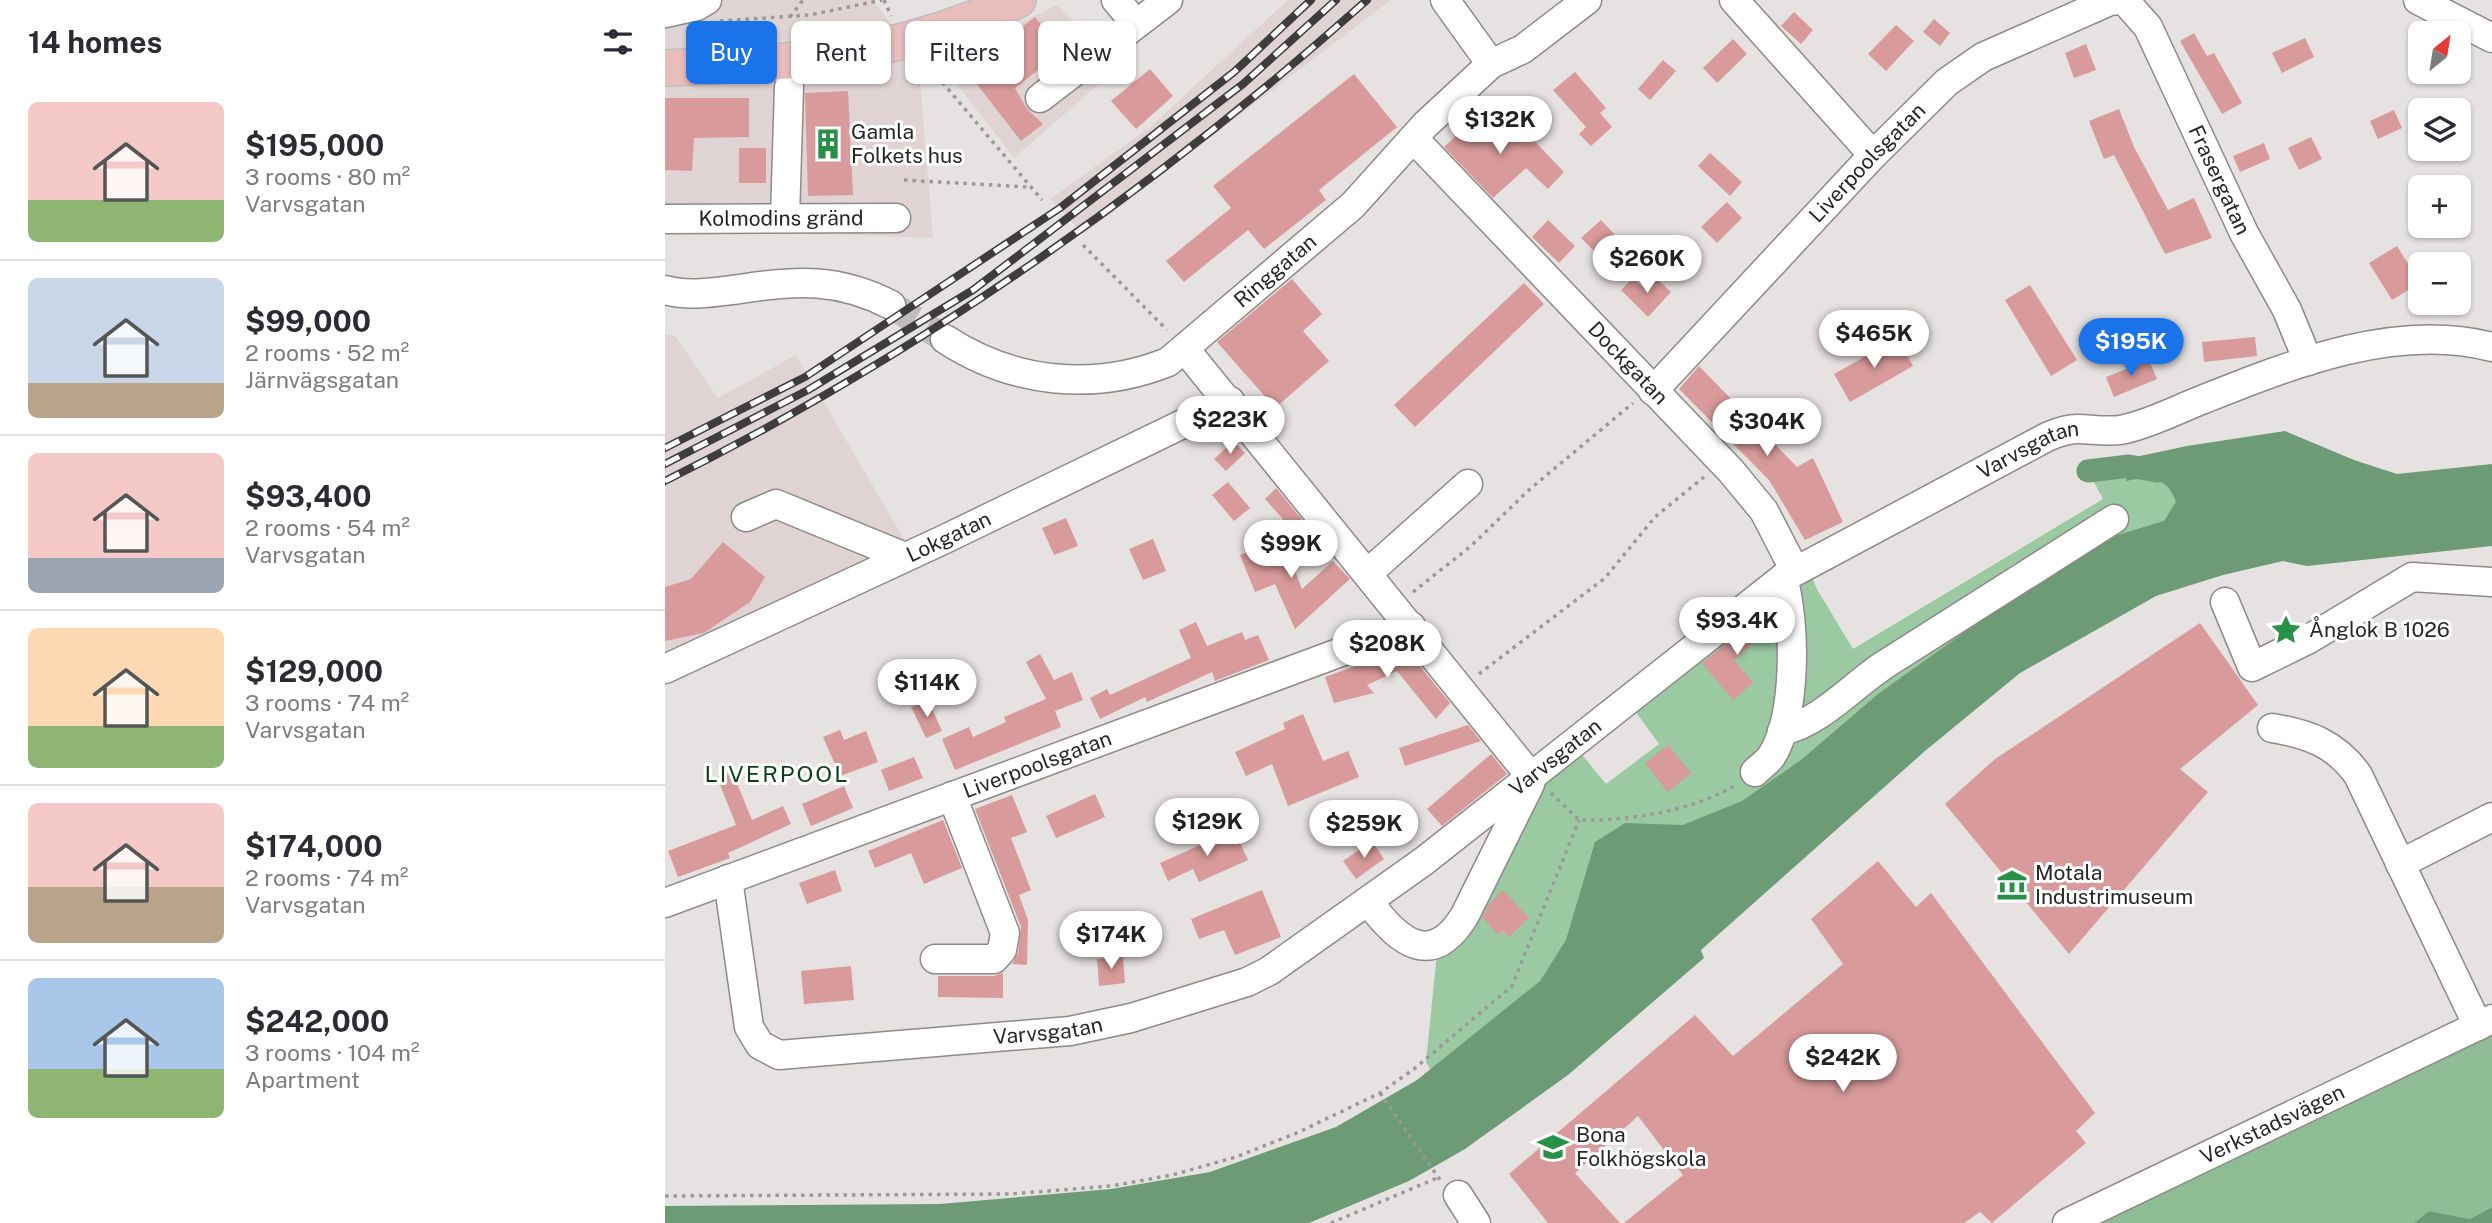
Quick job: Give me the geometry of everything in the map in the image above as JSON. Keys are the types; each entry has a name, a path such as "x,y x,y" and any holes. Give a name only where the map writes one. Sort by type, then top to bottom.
{"main road":[{"path":"665,51 811,42 893,26 972,0"},
{"path":"665,68 760,65 855,53 930,36 1018,0"}],"street":[{"path":"1040,98 1123,7 1168,0"},
{"path":"1445,0 1491,64"},
{"name":"Ringgatan","path":"945,339 994,367 1066,380 1148,370 1168,362 1353,205 1413,139 1491,64 1523,49 1587,0"},
{"path":"1734,0 1873,155"},
{"path":"2418,0 2492,38"},
{"name":"Liverpoolsgatan","path":"1653,391 1873,155 1947,82 1983,57 2095,5 2125,1"},
{"name":"Frasergatan","path":"2125,1 2148,27 2244,233 2287,310 2308,361"},
{"path":"665,13 697,6 713,10"},
{"path":"785,217 789,87"},
{"name":"Dockgatan","path":"1413,139 1722,461 1764,511 1789,575 1789,699 1782,731 1770,758 1755,772"},
{"name":"Kolmodins gränd","path":"665,219 897,218"},
{"path":"665,290 696,293 786,282 821,282 848,287 891,305"},
{"name":"Varvsgatan","path":"728,879 749,1027 760,1045 779,1055 1021,1038 1131,1018 1247,982 1269,971 1369,902 1532,778 1789,575 2046,437 2076,429 2124,430 2308,361 2406,340 2442,340 2492,347"},
{"path":"1185,349 1230,401 1532,778 1454,932 1429,946 1412,944 1398,937 1369,902"},
{"name":"Lokgatan","path":"665,669 905,558 1230,401"},
{"path":"1369,573 1468,484"},
{"path":"746,517 776,504 905,558"},
{"path":"1782,731 1795,728 1819,714 1881,667 2114,519"},
{"path":"2225,603 2252,667 2309,639 2412,578 2492,582"},
{"name":"Liverpoolsgatan","path":"665,903 952,796 1403,616"},
{"name":"Verkstadsvägen","path":"2067,1223 2485,1023 2400,864 2358,775 2344,758 2316,739 2272,728"},
{"path":"935,959 993,959 1002,950 1005,933 952,796"},
{"path":"2400,864 2492,817"},
{"path":"1448,1186 1476,1223"}],"path":[{"path":"790,17 803,0"},
{"path":"713,10 790,17 851,9 882,0"},
{"path":"944,84 1042,200"},
{"path":"904,180 1030,187"},
{"path":"1083,245 1185,349"},
{"path":"1403,616 1530,489 1627,407 1653,391"},
{"path":"1461,688 1605,578 1655,517 1722,461"},
{"path":"1532,778 1579,820 1602,821 1677,809 1713,797 1755,772"},
{"path":"665,1196 1009,1194 1111,1186 1173,1175 1236,1157 1343,1114 1414,1069 1512,986 1579,820"},
{"path":"1331,1223 1448,1186 1380,1093"}],"shaded area":[{"path":"665,0 872,0 889,21 791,21 791,84 891,84 891,24 905,41 905,84 920,84 933,238 665,228"},
{"path":"1288,0 1391,0 1083,234 1050,199 1150,127"},
{"path":"1057,5 1074,21 1038,21 1038,84 1099,84 1014,158 957,84 1024,84 1024,21"},
{"path":"665,334 675,336 718,398 796,355 910,549 665,664"},
{"path":"2285,431 2354,460 2397,474 2492,464 2492,546 2307,566 2283,561 2223,575 2156,596 2020,673 1925,751 1701,950 1704,958 1568,1075 1465,1149 1409,1181 1309,1223 665,1223 665,1206 940,1204 1111,1189 1210,1172 1336,1127 1417,1080 1540,981 1566,940 1595,842 1625,823 1683,825 1742,801 1801,760 1878,694 2064,561 2104,539 2164,521 2176,502 2168,487 2150,479 2126,481 2129,467 2121,460 2187,446"},
{"path":"2129,466 2217,479 2037,626 1457,1114 1426,1062 1437,953 1543,771 1574,745 1606,784 1659,744 1627,700 1805,562 1818,591 1853,649 2103,499 2088,471"},
{"path":"2492,1019 2492,1207 2470,1219 2429,1211 2414,1223 2071,1223"},
{"path":"2492,1207 2492,1223 2414,1223 2429,1211 2470,1219"}],"building":[{"path":"1794,12 1813,30 1801,44 1781,26"},
{"path":"1035,17 1038,21 1038,70 1024,81 1024,25"},
{"path":"1934,19 1950,33 1940,46 1923,32"},
{"path":"1896,25 1914,41 1886,71 1868,54"},
{"path":"2194,33 2207,56 2214,53 2242,103 2222,114 2180,41"},
{"path":"2305,38 2314,57 2282,73 2272,53"},
{"path":"1733,39 1747,54 1717,83 1703,68"},
{"path":"2086,44 2096,70 2074,78 2065,53"},
{"path":"1663,60 1676,71 1650,100 1638,89"},
{"path":"1150,69 1173,96 1136,129 1111,101 1132,84 1136,84 1136,80"},
{"path":"1575,72 1606,108 1600,113 1612,127 1591,146 1579,134 1586,127 1553,90"},
{"path":"1354,74 1397,127 1319,190 1326,200 1264,249 1248,230 1184,282 1166,261 1231,208 1213,186"},
{"path":"977,84 1020,84 1015,88 1027,109 1043,124 1021,141"},
{"name":"Gamla Folkets hus","path":"848,91 853,195 808,196 805,93"},
{"path":"665,98 749,98 749,137 694,138 692,171 665,170"},
{"path":"2119,109 2134,147 2168,210 2194,198 2212,238 2165,254 2114,155 2104,159 2089,121"},
{"path":"2394,110 2402,128 2378,139 2370,121"},
{"path":"1482,112 1510,141 1523,129 1564,172 1548,189 1526,168 1493,198 1444,147"},
{"path":"2311,137 2322,159 2299,170 2288,148"},
{"path":"2264,143 2270,159 2240,172 2233,156"},
{"path":"739,148 766,148 766,183 739,183"},
{"path":"1710,153 1742,182 1730,196 1698,166"},
{"path":"1727,202 1742,218 1717,243 1701,227"},
{"path":"1548,220 1575,246 1559,263 1532,237"},
{"path":"1601,220 1616,236 1597,254 1581,238"},
{"path":"2397,246 2408,264 2408,290 2392,300 2369,263"},
{"path":"1655,277 1671,292 1648,317 1621,290 1633,278 1644,288"},
{"path":"1292,279 1322,314 1303,331 1329,361 1275,408 1217,342"},
{"path":"1524,283 1544,304 1415,427 1394,405"},
{"path":"2030,285 2077,360 2051,376 2005,300"},
{"path":"2255,337 2257,356 2204,362 2202,342"},
{"path":"1898,338 1913,366 1850,402 1834,374"},
{"path":"2149,360 2157,379 2114,397 2106,377"},
{"path":"1699,366 1797,467 1813,458 1843,522 1805,540 1769,480 1679,389"},
{"path":"1233,441 1245,453 1226,471 1214,459"},
{"path":"1228,482 1250,508 1234,521 1212,495"},
{"path":"1276,488 1308,527 1286,533 1282,518 1265,499"},
{"path":"1066,518 1078,546 1054,555 1042,528"},
{"path":"1282,538 1302,589 1333,561 1350,579 1295,629 1275,584 1255,592 1240,555"},
{"path":"1153,539 1166,571 1143,580 1129,549"},
{"path":"723,542 765,577 750,602 704,633 665,641 665,587 691,579"},
{"path":"1772,608 1774,626 1734,660 1753,683 1733,700 1702,663"},
{"path":"1196,622 1207,646 1242,632 1245,640 1258,635 1269,660 1215,681 1212,672 1147,702 1145,697 1100,719 1090,698 1107,689 1110,695 1191,658 1179,630"},
{"path":"2200,623 2258,705 2180,769 2208,792 2069,954 1945,804 1995,759"},
{"path":"1405,648 1450,703 1436,719 1397,671 1367,685 1374,693 1334,703 1325,677"},
{"path":"1040,654 1054,680 1072,672 1083,700 1055,711 1061,727 955,770 942,739 969,727 973,737 1006,722 1004,717 1046,699 1026,662"},
{"path":"928,700 942,731 926,738 911,707"},
{"path":"1303,714 1323,761 1348,751 1359,777 1288,806 1272,764 1246,776 1235,752 1285,729 1283,723"},
{"path":"1468,725 1481,741 1405,766 1399,748"},
{"path":"840,730 844,740 866,731 878,762 840,776 823,737"},
{"path":"1668,745 1691,773 1668,792 1645,763"},
{"path":"1491,754 1507,774 1442,826 1427,809"},
{"path":"914,757 923,778 889,791 881,770"},
{"path":"732,771 752,820 783,806 791,824 728,853 730,858 678,877 668,851 736,825 717,777"},
{"path":"844,786 853,808 811,826 802,804"},
{"path":"1095,794 1105,817 1056,838 1046,816"},
{"path":"1012,795 1027,832 1011,838 1031,890 1019,895 1028,920 1027,965 1012,964 1018,953 1021,927 975,809"},
{"path":"943,820 962,868 924,884 911,853 875,868 868,851"},
{"path":"1234,830 1248,860 1199,882 1193,869 1168,881 1160,863"},
{"path":"1372,841 1384,859 1356,879 1343,861"},
{"path":"1878,861 1916,907 1931,893 2095,1113 2076,1131 2086,1143 1992,1223 1980,1212 1964,1223 1624,1223 1683,1175 1638,1116 1575,1173 1620,1223 1548,1223 1509,1174 1695,1015 1733,1056 1843,964 1811,919"},
{"path":"835,870 842,891 807,904 799,883"},
{"path":"1262,890 1281,937 1235,955 1224,930 1199,939 1191,919"},
{"path":"1503,890 1529,918 1509,937 1503,931 1498,935 1482,917 1490,903"},
{"path":"1123,956 1125,983 1099,986 1097,959"},
{"path":"851,966 854,1000 804,1004 801,971"},
{"path":"1003,973 1003,998 938,997 938,976 994,976"}],"waterway":[{"path":"2088,471 2129,466 2157,471"}],"tunnel":[{"path":"891,305 945,339"}],"railway":[{"path":"665,448 805,377 1060,208 1234,72 1311,0"},
{"path":"665,464 808,390 973,290 1243,84 1336,0"},
{"path":"665,481 852,379 1032,264 1204,137 1367,0"}],"place":[{"name":"Gamla Folkets hus","path":"828,144"},
{"name":"Ånglok B 1026","path":"2286,630"},
{"name":"Motala Industrimuseum","path":"2012,885"},
{"name":"Bona Folkhögskola","path":"1553,1147"}],"district":[{"name":"LIVERPOOL","path":"777,774"}]}
